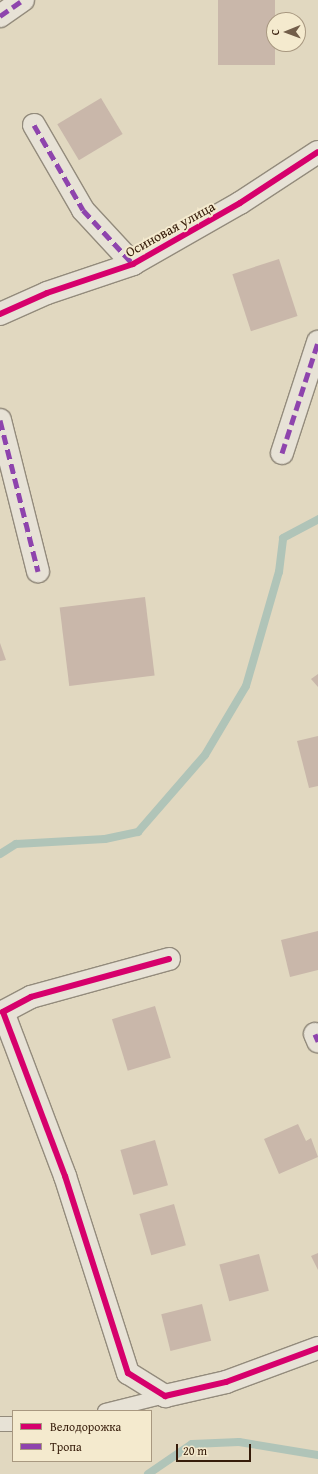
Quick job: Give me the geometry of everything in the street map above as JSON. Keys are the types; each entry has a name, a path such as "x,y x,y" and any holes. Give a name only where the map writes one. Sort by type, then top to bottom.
{"street":[{"path":"0,16 23,0"},
{"path":"34,125 83,210 133,264"},
{"name":"Осиновая улица","path":"0,314 47,293 133,264 240,204 318,152"},
{"path":"282,453 318,342"},
{"path":"0,420 38,571"},
{"path":"169,959 31,997 1,1009 65,1176 128,1372 165,1396 226,1382 318,1348"}],"lane":[{"path":"109,1410 165,1396"},
{"path":"0,1424 12,1424"}],"building":[{"path":"218,0 275,0 275,12 266,12 266,52 275,52 275,65 218,65"},
{"path":"101,98 123,134 79,160 57,124"},
{"path":"279,259 298,316 251,331 232,274"},
{"path":"145,597 155,675 69,686 60,607"},
{"path":"0,643 6,660 0,661"},
{"path":"318,674 318,687 311,679"},
{"path":"318,736 318,786 309,788 297,741"},
{"path":"318,931 318,970 290,977 281,940"},
{"path":"155,1006 171,1058 128,1071 112,1019"},
{"path":"298,1124 306,1141 311,1138 318,1157 279,1174 264,1139"},
{"path":"155,1140 168,1185 133,1195 120,1150"},
{"path":"174,1204 186,1245 151,1255 139,1214"},
{"path":"318,1253 318,1270 311,1256"},
{"path":"259,1254 269,1291 229,1301 219,1265"},
{"path":"202,1304 211,1341 170,1351 161,1314"}],"waterway":[{"path":"0,854 16,844 105,839 138,832 205,755 246,686 279,572 283,538 318,519"},
{"path":"148,1474 192,1444 239,1442 318,1455"}],"marked path":[{"path":"0,16 23,0"},
{"path":"34,125 83,210 133,264"},
{"path":"282,453 318,342"},
{"path":"0,420 38,571"},
{"path":"315,1034 318,1041"}],"cycle path":[{"path":"0,314 47,293 133,264 240,203 318,152"},
{"path":"169,959 31,997 3,1012 65,1176 128,1373 165,1396 226,1382 318,1348"}]}
